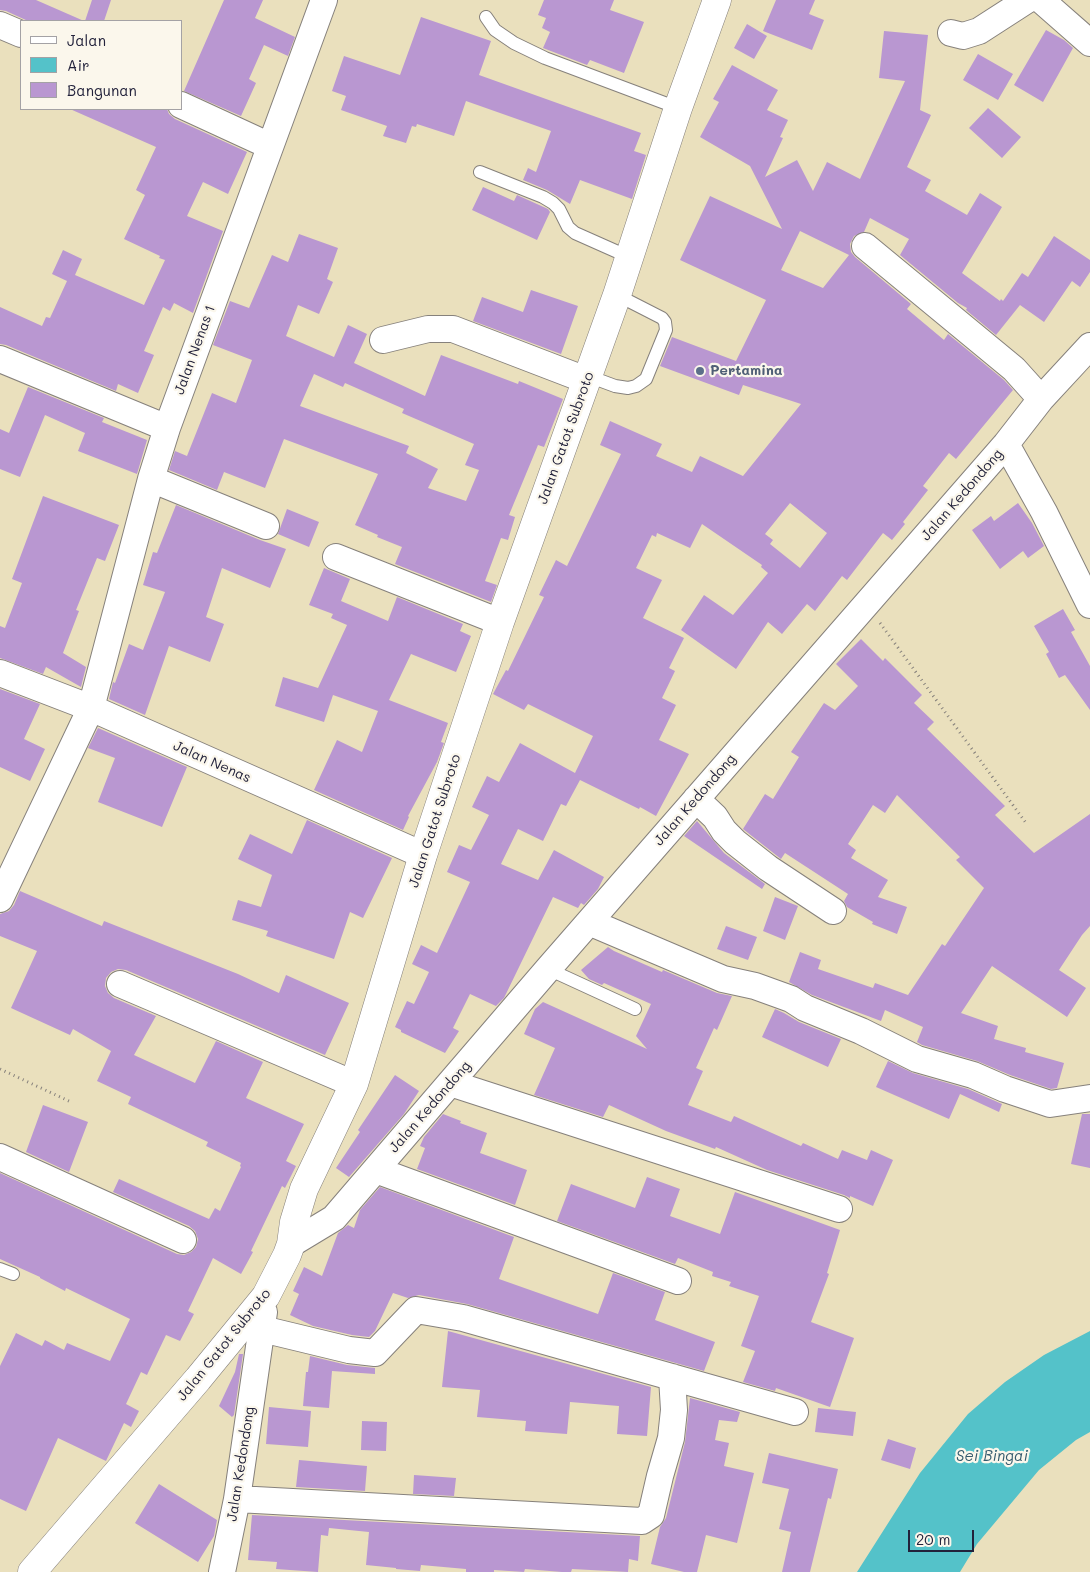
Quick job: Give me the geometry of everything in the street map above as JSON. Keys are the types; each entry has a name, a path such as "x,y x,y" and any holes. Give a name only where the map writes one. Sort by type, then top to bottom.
{"main road":[{"name":"Jalan Gatot Subroto","path":"32,1572 198,1379 266,1296 291,1244 294,1222 304,1189 354,1084 423,855 500,622 616,295 678,108 717,0"}],"street":[{"name":"Jalan Nenas 1","path":"0,899 91,708 151,479 167,428 324,0"},
{"path":"951,33 962,36 980,31 1027,0"},
{"path":"1041,0 1090,43"},
{"path":"0,25 20,34"},
{"path":"182,105 270,146"},
{"path":"865,246 1014,369 1041,399"},
{"path":"383,340 428,329 453,329 587,378"},
{"name":"Jalan Kedondong","path":"291,1244 334,1218 548,969 1006,444 1041,399 1090,346"},
{"path":"0,359 167,428"},
{"path":"1006,444 1044,512 1090,604"},
{"path":"151,479 266,526"},
{"path":"336,557 500,622"},
{"name":"Jalan Nenas","path":"0,673 91,708 423,855"},
{"path":"696,799 735,842 768,868 833,911"},
{"path":"589,922 723,979 755,986 791,1000 805,1008 861,1031 917,1060 973,1075 1005,1089 1050,1104 1090,1098"},
{"path":"120,984 354,1084"},
{"path":"450,1083 839,1209"},
{"path":"0,1157 183,1240"},
{"path":"376,1170 678,1281"},
{"name":"Jalan Kedondong","path":"222,1572 236,1499 266,1296"},
{"path":"262,1329 349,1350 375,1354 416,1310 463,1318 795,1412"},
{"path":"236,1499 642,1521 651,1515 671,1438 674,1410 672,1377"}],"lane":[{"path":"486,17 495,30 514,43 545,58 678,108"},
{"path":"480,172 543,197 559,209 568,227 575,233 629,257"},
{"path":"587,378 615,386 628,388 636,386 646,379 666,330 666,322 662,318 616,295"},
{"path":"548,969 635,1009"},
{"path":"0,1269 13,1274"}],"path":[{"path":"867,604 1026,823"},
{"path":"0,1069 71,1102"}],"water":[{"name":"Sei Bingai","path":"1090,1331 1090,1432 1076,1440 1039,1470 977,1544 960,1572 857,1572 920,1473 968,1414 1005,1382 1044,1355"}],"building":[{"path":"0,0 36,0 82,20 26,20 0,10"},
{"path":"92,0 111,0 104,20 85,20"},
{"path":"224,0 263,0 255,18 295,37 288,56 264,45 249,79 256,83 241,116 184,91"},
{"path":"544,0 614,0 610,10 644,22 624,73 590,60 587,65 543,48 550,32 542,28 546,18 538,15"},
{"path":"776,0 815,0 809,14 824,20 812,50 763,31"},
{"path":"421,17 491,41 479,75 641,133 634,151 646,155 632,199 580,180 570,204 547,190 523,180 528,168 536,172 551,131 466,101 454,136 417,124 416,127 412,126 406,143 383,136 387,126 341,110 346,96 332,91 344,56 400,75"},
{"path":"747,24 767,36 754,59 734,48"},
{"path":"1046,30 1064,40 1073,48 1043,102 1014,85"},
{"path":"884,31 928,35 920,110 931,115 907,167 931,180 925,191 967,215 980,193 1002,207 962,273 1000,301 1001,299 1003,301 1022,273 1028,277 1054,236 1090,260 1090,272 1080,287 1072,281 1044,322 1020,305 996,335 966,310 967,308 958,303 900,255 909,239 870,218 864,232 854,236 850,244 851,252 911,304 907,309 944,340 948,334 1004,380 1013,390 956,459 949,453 923,486 928,490 903,522 905,524 892,540 883,533 847,580 842,576 815,611 807,604 782,634 768,622 736,669 681,630 704,595 733,615 768,573 761,567 762,565 702,524 690,548 657,533 656,537 652,535 636,568 662,580 643,618 684,638 669,668 675,671 662,698 676,705 659,740 689,754 656,816 580,780 566,806 561,804 543,841 518,829 501,864 538,880 554,850 604,877 598,889 584,905 581,903 578,908 553,897 504,998 496,1006 470,994 453,1028 459,1031 445,1053 401,1032 401,1030 395,1027 407,1001 414,1004 429,972 412,964 421,945 437,953 470,882 447,872 459,845 471,850 489,815 472,807 487,776 499,782 520,743 575,773 593,736 528,704 524,710 493,694 506,670 508,671 544,597 539,595 556,560 567,566 621,454 600,445 610,421 662,444 656,456 692,472 700,456 743,476 801,404 743,385 739,395 660,366 672,337 736,361 766,300 680,260 710,196 782,229 750,166 700,137 719,102 713,99 732,65 778,90 767,110 788,120 780,137 783,138 765,177 797,160 813,191 827,162 860,179 905,81 879,78","holes":["800,231 849,255 823,288 781,270","790,503 827,533 800,568 770,544 773,540 765,534"]},
{"path":"978,54 1013,74 998,100 963,80"},
{"path":"988,108 1021,137 1002,158 969,128"},
{"path":"72,110 167,110 175,119 247,152 228,194 203,182 187,216 223,231 193,313 174,303 170,311 163,307 144,351 154,355 138,393 118,384 116,391 0,344 0,307 42,326 46,317 50,318 67,281 52,274 63,250 82,259 75,275 144,305 165,260 124,239 145,195 136,190 156,147"},
{"path":"483,187 514,201 517,195 548,209 550,212 537,240 472,210"},
{"path":"299,234 338,248 327,279 333,282 319,314 298,305 286,336 334,357 348,325 367,334 354,363 425,396 441,355 518,384 519,381 563,399 544,447 538,445 509,515 515,517 508,540 501,538 485,581 497,585 491,602 395,564 402,547 377,537 378,535 355,525 378,474 284,439 265,488 224,472 217,490 169,470 175,451 187,456 212,393 236,403 252,360 213,345 230,301 249,308 272,255 288,262","holes":["314,374 343,387 345,383 404,409 402,413 474,444 465,465 479,470 466,501 428,488 438,469 406,453 409,446 300,406"]},
{"path":"531,290 578,306 561,354 473,321 482,297 523,312"},
{"path":"28,387 104,418 102,422 147,440 137,474 78,451 85,433 45,415 20,477 0,469 0,429 9,433"},
{"path":"43,496 119,525 105,561 97,558 76,610 79,611 63,653 86,667 81,687 46,667 43,674 0,658 0,626 5,628 22,583 12,579"},
{"path":"1018,503 1032,523 1044,546 1028,558 1023,551 1000,569 972,530 991,516 994,521"},
{"path":"176,505 286,549 270,588 222,568 206,617 224,624 210,662 169,646 145,715 109,699 113,682 115,683 129,644 143,650 165,592 143,585 153,552 157,553"},
{"path":"287,509 319,522 309,547 278,534"},
{"path":"324,568 350,579 341,601 388,621 397,597 463,624 460,631 471,636 456,672 411,654 389,700 448,723 441,742 444,743 437,762 408,816 403,830 314,790 337,740 362,752 378,711 333,695 324,722 275,706 283,677 318,688 347,625 331,618 333,614 309,605"},
{"path":"1063,609 1075,630 1071,632 1090,666 1090,710 1065,675 1059,678 1046,654 1049,652 1034,626"},
{"path":"861,639 883,661 885,658 922,695 914,703 934,722 927,729 1005,806 995,815 1034,853 1090,814 1090,926 1059,970 1086,988 1067,1017 992,966 961,1013 998,1026 994,1039 1026,1048 1025,1052 1064,1063 1057,1088 1051,1089 977,1061 922,1045 917,1042 923,1027 885,1010 881,1021 812,995 789,982 800,952 821,960 818,969 873,988 875,983 908,995 942,944 945,946 984,888 956,860 960,857 897,795 885,813 873,805 848,844 856,850 851,858 888,880 878,897 907,907 897,934 872,924 873,922 847,907 844,901 848,894 785,853 781,859 743,829 765,794 773,799 799,757 791,752 824,703 835,710 858,686 836,664"},
{"path":"0,689 40,704 24,739 45,749 30,781 0,767"},
{"path":"98,728 187,767 162,827 98,802 115,758 88,748"},
{"path":"307,820 392,858 363,918 350,912 334,959 266,936 268,931 232,920 238,900 261,907 272,875 238,859 250,834 292,854"},
{"path":"697,821 724,853 765,884 762,889 684,836"},
{"path":"20,891 102,926 104,921 238,974 279,993 286,975 349,1003 325,1055 126,970 118,969 111,972 106,978 105,986 108,993 114,998 156,1016 134,1055 195,1083 216,1041 263,1062 246,1098 304,1124 286,1161 296,1166 285,1188 282,1186 251,1251 253,1252 241,1274 213,1258 188,1311 194,1314 180,1341 166,1335 147,1375 141,1372 126,1404 139,1411 131,1427 124,1423 106,1461 58,1438 26,1511 0,1499 0,1366 16,1333 42,1346 45,1340 64,1350 67,1343 110,1361 130,1319 66,1288 65,1291 40,1277 0,1259 0,1173 177,1254 184,1255 196,1247 198,1239 195,1231 189,1226 113,1192 119,1179 209,1219 215,1208 220,1211 241,1167 241,1163 206,1146 208,1142 128,1104 131,1097 97,1081 111,1051 73,1029 70,1035 11,1008 37,951 0,936 0,914 9,911"},
{"path":"775,897 798,906 785,940 763,931"},
{"path":"726,926 757,937 748,960 717,949"},
{"path":"608,947 662,972 663,970 717,993 732,996 717,1030 714,1028 696,1068 703,1071 688,1105 731,1122 734,1116 801,1146 803,1143 838,1159 842,1150 867,1160 871,1150 893,1160 873,1206 850,1196 850,1198 767,1170 716,1147 715,1149 666,1131 609,1105 603,1117 534,1095 555,1048 524,1034 535,1009 543,1002 647,1049 636,1036 651,1004 604,983 602,985 589,979 581,970"},
{"path":"775,1009 799,1022 841,1039 828,1067 762,1037"},
{"path":"888,1061 913,1073 968,1089 1002,1104 999,1112 960,1094 949,1119 876,1087"},
{"path":"395,1075 419,1091 404,1114 349,1177 336,1168 360,1132 358,1130"},
{"path":"43,1105 88,1122 69,1172 26,1152"},
{"path":"443,1114 461,1121 460,1123 487,1133 480,1153 527,1170 515,1205 417,1169 425,1148 420,1146 424,1137"},
{"path":"1082,1114 1090,1114 1090,1168 1071,1164"},
{"path":"647,1177 680,1189 670,1216 720,1234 735,1192 840,1230 827,1273 829,1274 811,1322 854,1338 830,1407 776,1388 775,1391 743,1382 755,1351 741,1346 759,1296 729,1286 731,1282 712,1276 713,1272 678,1258 675,1264 557,1221 571,1184 635,1208"},
{"path":"380,1187 514,1237 499,1279 598,1314 613,1273 665,1292 655,1320 715,1342 704,1371 467,1304 419,1295 408,1298 393,1293 375,1331 369,1337 313,1326 290,1315 299,1294 293,1291 304,1267 322,1276 338,1233 348,1225 354,1228 360,1210"},
{"path":"448,1331 651,1387 647,1436 617,1434 619,1406 570,1402 567,1434 525,1431 526,1421 477,1417 480,1390 442,1387"},
{"path":"239,1354 243,1354 234,1415 232,1417 219,1406 235,1372"},
{"path":"310,1356 347,1365 375,1368 375,1374 332,1371 329,1408 303,1406 306,1372 308,1372"},
{"path":"690,1398 740,1412 737,1422 719,1420 715,1440 729,1443 724,1466 754,1473 737,1543 706,1535 697,1572 684,1572 651,1564 660,1527 666,1518 685,1442"},
{"path":"269,1407 311,1411 308,1447 266,1444"},
{"path":"818,1408 856,1412 853,1436 815,1432"},
{"path":"362,1421 387,1422 386,1451 361,1450"},
{"path":"888,1439 916,1448 910,1469 881,1460"},
{"path":"769,1453 838,1469 831,1499 828,1498 810,1572 782,1572 791,1532 779,1529 789,1489 762,1483"},
{"path":"299,1460 367,1466 365,1491 296,1487"},
{"path":"414,1475 456,1478 454,1496 413,1494"},
{"path":"159,1484 217,1520 214,1536 198,1562 135,1523"},
{"path":"252,1515 640,1536 638,1561 629,1559 628,1572 572,1569 571,1572 562,1572 525,1569 524,1572 494,1570 494,1572 466,1572 466,1569 421,1565 420,1571 396,1569 366,1565 369,1532 329,1528 328,1536 321,1535 318,1572 276,1569 277,1562 248,1560"}],"place":[{"name":"Pertamina","path":"700,371"}]}
